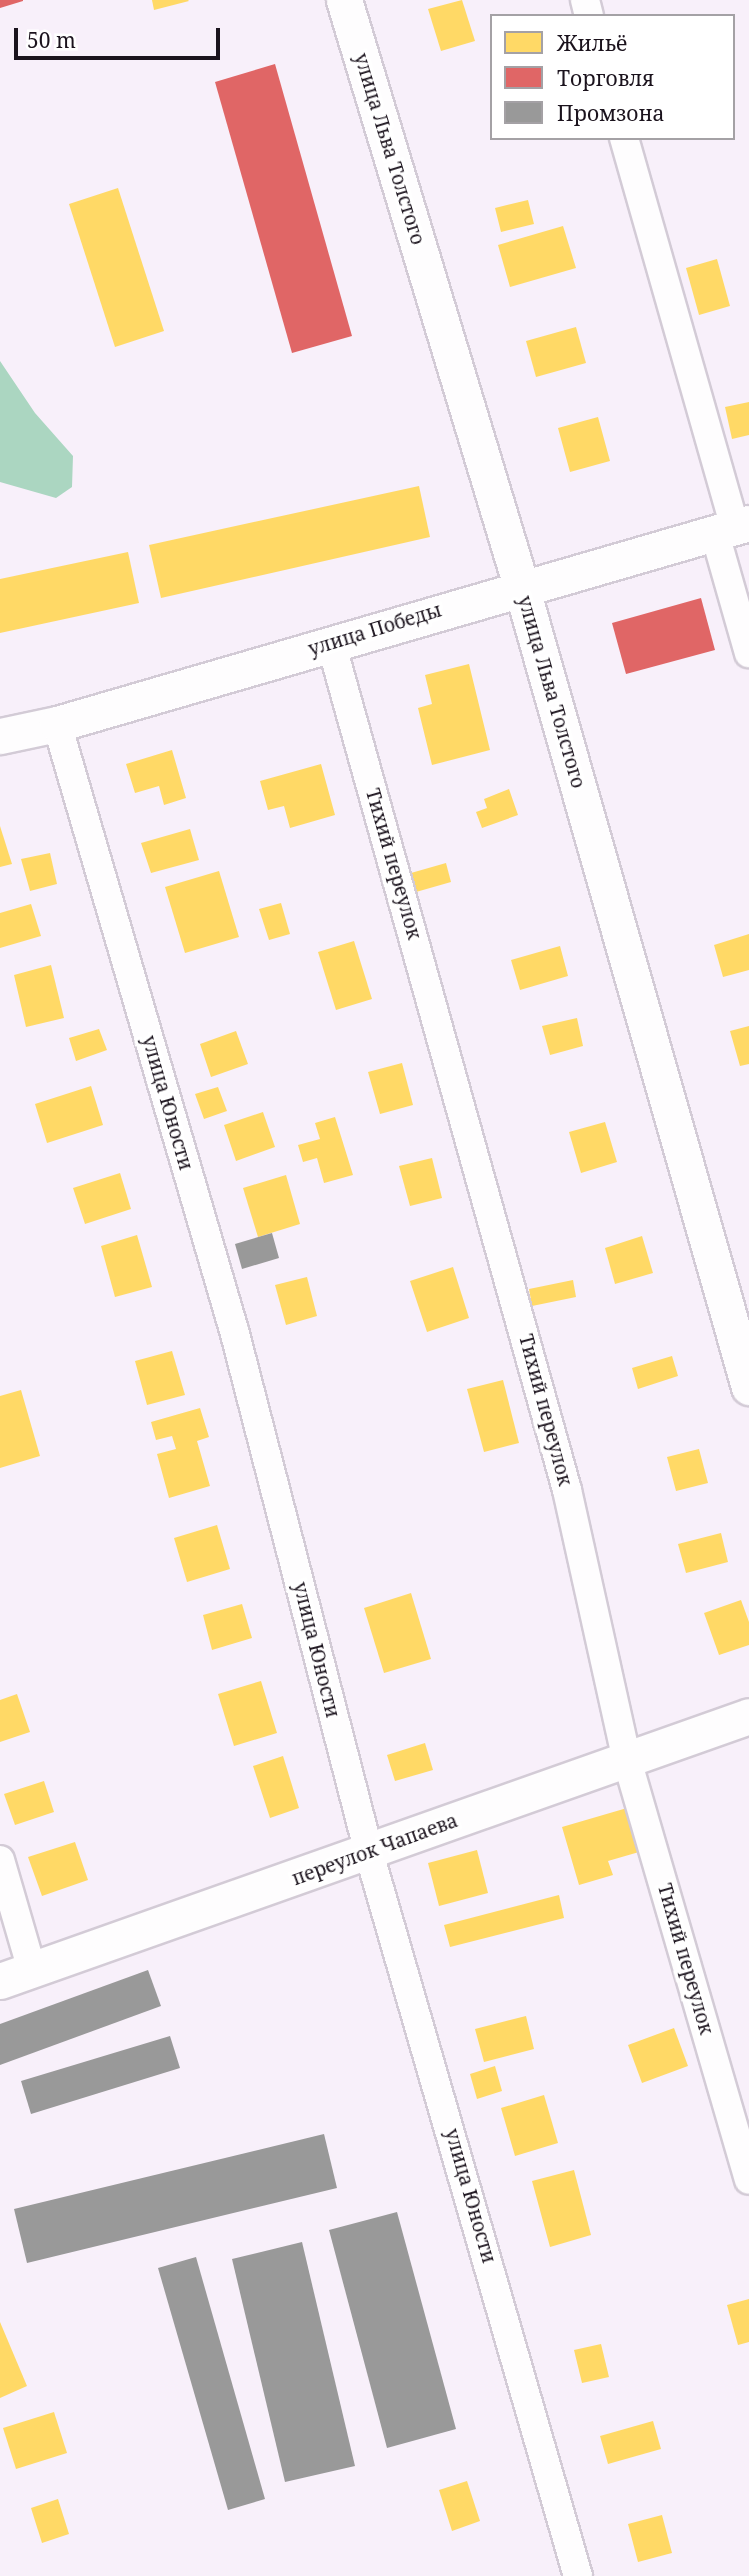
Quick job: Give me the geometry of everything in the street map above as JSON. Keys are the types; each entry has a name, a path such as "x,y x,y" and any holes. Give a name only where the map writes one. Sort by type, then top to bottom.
{"street":[{"name":"улица Льва Толстого","path":"344,0 521,586 749,1387"},
{"path":"625,140 733,528 749,653"},
{"name":"улица Победы","path":"0,736 57,724 521,586 733,528"},
{"name":"Тихий переулок","path":"331,643 567,1490 627,1760 749,2180"},
{"name":"улица Юности","path":"57,724 235,1334 369,1853 578,2576"},
{"name":"переулок Чапаева","path":"16,1976 749,1716"},
{"path":"0,1860 16,1976"}],"green space":[{"path":"0,361 35,413 73,456 72,487 56,498 0,482"}],"building: Жильё":[{"path":"152,0 188,0 189,1 154,10"},
{"path":"462,0 475,41 441,51 428,9"},
{"path":"118,188 164,331 115,347 69,204"},
{"path":"528,200 534,224 501,232 495,208"},
{"path":"563,226 576,268 510,287 498,245"},
{"path":"717,259 730,306 699,315 686,268"},
{"path":"576,327 586,363 536,377 526,341"},
{"path":"749,402 749,435 732,439 725,407"},
{"path":"598,417 610,461 570,472 558,428"},
{"path":"419,486 430,537 161,598 149,545"},
{"path":"128,552 139,603 0,633 0,579"},
{"path":"469,664 490,750 432,765 418,708 432,704 425,675"},
{"path":"172,750 186,798 164,805 159,786 135,793 126,764"},
{"path":"321,764 335,815 290,828 284,806 268,810 260,781"},
{"path":"509,789 518,815 482,828 476,812 487,808 484,799"},
{"path":"0,826 12,864 0,867"},
{"path":"190,829 199,860 151,873 141,843"},
{"path":"50,853 57,884 30,891 21,859"},
{"path":"446,863 451,882 416,892 411,873"},
{"path":"219,871 239,937 185,953 165,887"},
{"path":"281,903 290,934 269,940 259,909"},
{"path":"31,904 41,936 0,948 0,913"},
{"path":"749,934 749,970 723,977 714,945"},
{"path":"354,941 372,999 336,1010 318,952"},
{"path":"560,946 568,976 520,990 511,960"},
{"path":"51,965 64,1018 26,1027 14,975"},
{"path":"577,1018 583,1046 550,1055 542,1026"},
{"path":"749,1026 749,1064 740,1066 730,1031"},
{"path":"99,1029 107,1050 76,1061 69,1038"},
{"path":"236,1031 248,1064 211,1077 200,1044"},
{"path":"402,1063 413,1105 380,1114 368,1072"},
{"path":"91,1086 103,1125 47,1143 35,1104"},
{"path":"218,1087 227,1111 204,1119 195,1094"},
{"path":"263,1112 275,1147 236,1161 224,1125"},
{"path":"335,1117 353,1175 324,1183 317,1158 303,1162 298,1145 320,1139 315,1123"},
{"path":"605,1122 617,1162 581,1173 569,1132"},
{"path":"432,1158 442,1198 410,1206 399,1166"},
{"path":"120,1173 131,1209 85,1224 73,1188"},
{"path":"286,1175 300,1224 258,1237 243,1188"},
{"path":"137,1235 152,1287 115,1297 101,1246"},
{"path":"642,1236 653,1273 615,1284 605,1248"},
{"path":"453,1267 469,1318 427,1332 410,1281"},
{"path":"307,1277 317,1316 286,1325 275,1285"},
{"path":"573,1280 576,1297 532,1306 529,1289"},
{"path":"172,1351 185,1395 147,1405 135,1361"},
{"path":"672,1356 678,1376 638,1389 632,1368"},
{"path":"503,1380 519,1443 484,1452 467,1389"},
{"path":"21,1390 40,1456 0,1468 0,1396"},
{"path":"200,1408 209,1437 197,1441 210,1486 169,1498 157,1454 176,1449 172,1436 156,1440 151,1422"},
{"path":"699,1449 708,1483 676,1491 667,1457"},
{"path":"217,1525 230,1569 187,1582 174,1538"},
{"path":"721,1533 728,1562 686,1573 678,1544"},
{"path":"411,1593 431,1659 384,1673 364,1608"},
{"path":"741,1600 749,1622 749,1645 719,1655 704,1613"},
{"path":"242,1604 252,1638 212,1650 203,1615"},
{"path":"261,1681 277,1733 234,1746 218,1694"},
{"path":"17,1694 30,1732 0,1742 0,1700"},
{"path":"425,1743 433,1770 395,1781 387,1755"},
{"path":"283,1756 299,1808 270,1818 253,1766"},
{"path":"44,1781 54,1812 15,1825 4,1794"},
{"path":"627,1808 639,1852 608,1861 613,1875 579,1885 562,1827"},
{"path":"75,1842 88,1880 42,1896 28,1857"},
{"path":"477,1850 488,1893 439,1906 428,1863"},
{"path":"559,1895 564,1918 450,1947 444,1925"},
{"path":"526,2016 534,2049 484,2062 475,2029"},
{"path":"674,2028 688,2066 642,2083 628,2045"},
{"path":"495,2066 502,2091 477,2099 470,2074"},
{"path":"544,2095 558,2143 515,2156 501,2108"},
{"path":"574,2170 591,2235 550,2247 532,2181"},
{"path":"749,2299 749,2342 738,2345 727,2305"},
{"path":"0,2322 27,2386 0,2398"},
{"path":"601,2344 609,2377 582,2383 574,2350"},
{"path":"54,2412 67,2453 16,2469 3,2428"},
{"path":"653,2421 661,2449 608,2464 600,2436"},
{"path":"467,2481 480,2521 452,2531 439,2490"},
{"path":"58,2499 69,2534 42,2543 31,2508"},
{"path":"662,2515 672,2553 638,2562 628,2524"}],"building: Торговля":[{"path":"0,0 23,0 23,1 0,8"},
{"path":"275,64 352,336 292,353 215,82"},
{"path":"701,598 715,650 626,674 612,623"}],"building: Промзона":[{"path":"272,1233 279,1258 242,1269 235,1244"},
{"path":"148,1970 161,2006 0,2065 0,2024"},
{"path":"170,2036 180,2068 31,2114 21,2081"},
{"path":"324,2134 337,2188 27,2263 14,2209"},
{"path":"397,2212 456,2429 387,2448 329,2230"},
{"path":"302,2242 355,2466 285,2482 232,2259"},
{"path":"196,2257 265,2499 228,2510 158,2268"}]}
